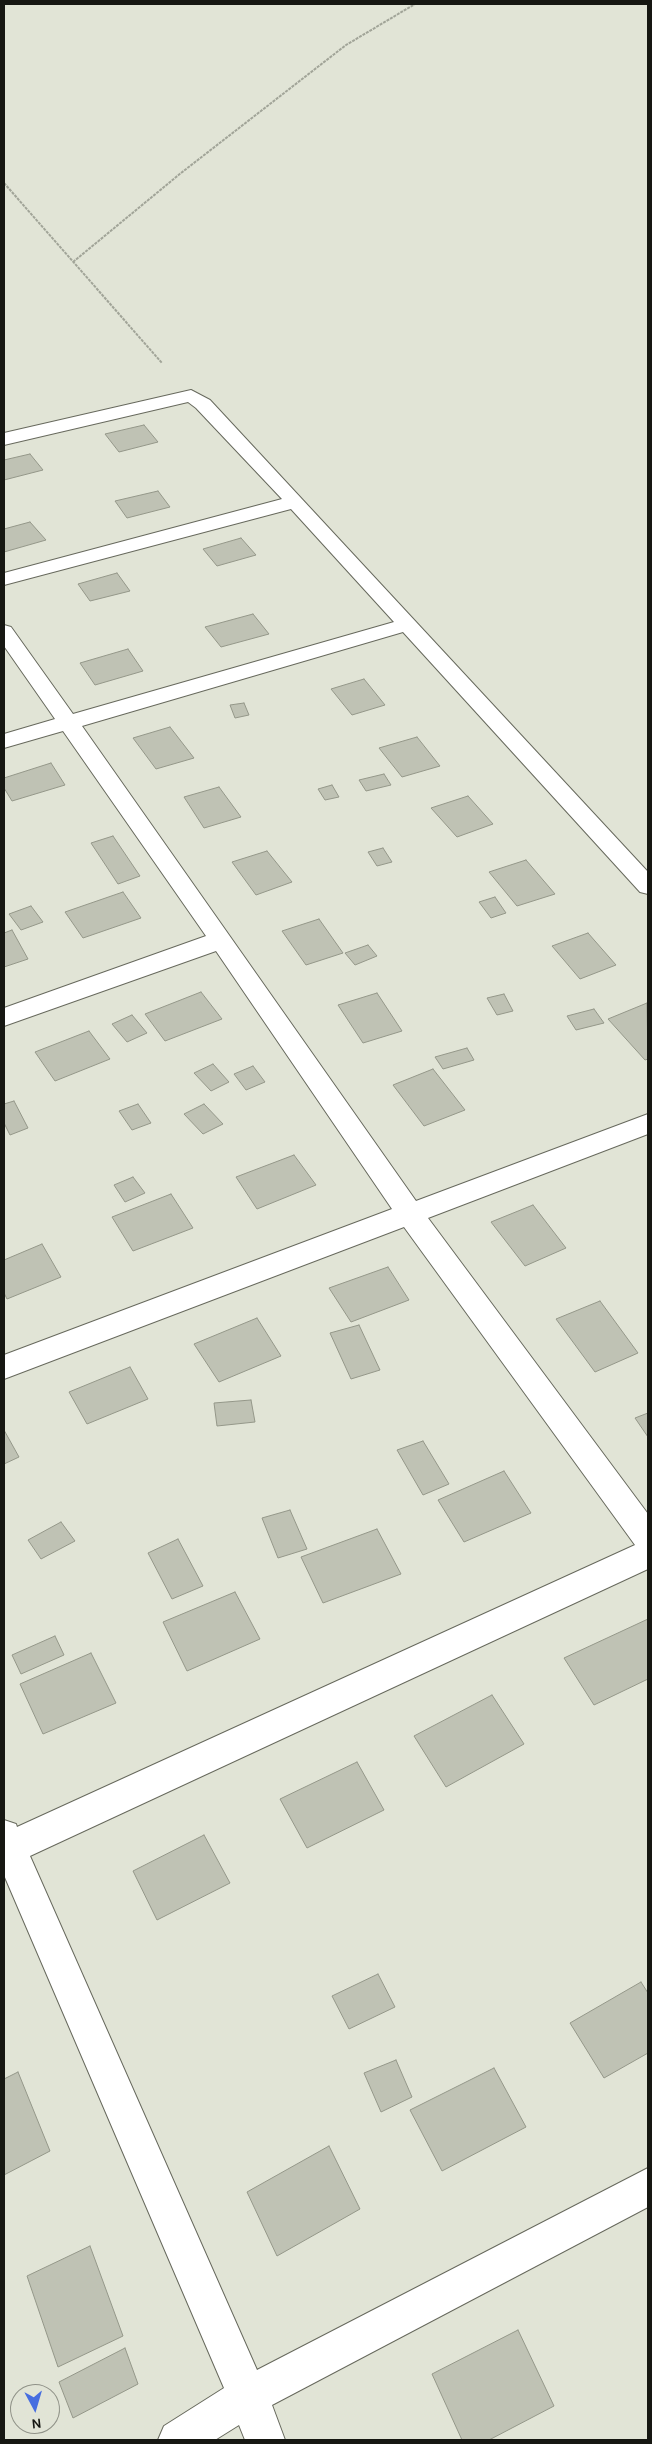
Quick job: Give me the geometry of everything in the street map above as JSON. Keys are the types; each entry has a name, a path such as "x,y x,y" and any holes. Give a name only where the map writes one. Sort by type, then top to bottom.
{"street":[{"path":"4,439 191,396 203,404 648,886"},
{"path":"4,579 295,502"},
{"path":"4,741 406,625"},
{"path":"4,631 410,1214 648,1538"},
{"path":"4,1017 221,940"},
{"path":"4,1367 648,1124"},
{"path":"265,2440 248,2396 6,1842 648,1554"},
{"path":"178,2440 248,2396 648,2187"}],"path":[{"path":"73,262 180,173 346,45 414,4"},
{"path":"4,183 191,396"}],"building":[{"path":"144,425 158,442 119,452 105,434"},
{"path":"30,454 43,470 4,480 4,460"},
{"path":"158,491 170,507 127,518 115,501"},
{"path":"30,522 46,540 4,552 4,529"},
{"path":"241,538 256,555 217,566 203,549"},
{"path":"117,573 130,591 90,601 78,584"},
{"path":"253,614 269,634 221,647 205,627"},
{"path":"128,649 143,671 95,685 80,663"},
{"path":"364,679 385,705 352,715 331,689"},
{"path":"244,703 249,715 235,718 230,705"},
{"path":"170,727 194,758 156,769 133,738"},
{"path":"417,737 440,766 402,777 379,748"},
{"path":"51,763 65,785 12,801 4,788 4,778"},
{"path":"384,774 391,785 366,791 359,780"},
{"path":"332,785 339,797 325,800 318,789"},
{"path":"219,787 241,817 204,828 184,797"},
{"path":"468,796 493,824 457,837 431,808"},
{"path":"113,836 140,876 118,884 91,843"},
{"path":"383,848 392,862 377,866 368,852"},
{"path":"267,851 292,882 256,895 232,862"},
{"path":"526,860 555,894 517,906 489,872"},
{"path":"123,892 141,918 83,938 65,912"},
{"path":"495,897 506,913 491,918 479,902"},
{"path":"31,906 43,922 21,930 9,914"},
{"path":"319,919 343,953 306,965 282,931"},
{"path":"12,930 28,959 4,967 4,933"},
{"path":"588,933 616,965 580,979 552,946"},
{"path":"368,945 377,956 355,965 345,953"},
{"path":"201,992 222,1019 165,1041 145,1014"},
{"path":"377,993 402,1031 363,1043 338,1005"},
{"path":"504,994 513,1011 497,1015 487,998"},
{"path":"647,1003 648,1059 645,1060 608,1019"},
{"path":"594,1009 604,1023 576,1030 567,1016"},
{"path":"132,1015 147,1033 127,1042 112,1024"},
{"path":"89,1031 110,1059 55,1081 35,1052"},
{"path":"467,1048 474,1060 443,1069 435,1057"},
{"path":"213,1064 229,1082 211,1091 194,1073"},
{"path":"253,1066 265,1082 246,1090 234,1074"},
{"path":"433,1069 465,1110 424,1126 393,1085"},
{"path":"14,1101 28,1128 10,1135 4,1123 4,1104"},
{"path":"138,1104 151,1123 132,1130 119,1111"},
{"path":"204,1104 223,1124 203,1134 184,1114"},
{"path":"294,1155 316,1185 257,1209 236,1177"},
{"path":"133,1177 145,1193 125,1202 114,1185"},
{"path":"171,1194 193,1228 133,1251 112,1217"},
{"path":"533,1205 566,1248 525,1266 491,1222"},
{"path":"42,1244 61,1277 7,1299 4,1293 4,1260"},
{"path":"388,1267 409,1300 351,1322 329,1288"},
{"path":"600,1301 638,1353 595,1372 556,1319"},
{"path":"257,1318 281,1356 219,1382 194,1344"},
{"path":"359,1325 380,1370 351,1379 330,1333"},
{"path":"130,1367 148,1399 87,1424 69,1392"},
{"path":"251,1400 255,1422 217,1426 214,1403"},
{"path":"648,1413 648,1437 635,1418"},
{"path":"4,1430 19,1457 4,1464"},
{"path":"423,1441 449,1484 423,1495 397,1450"},
{"path":"504,1471 531,1513 464,1542 438,1500"},
{"path":"290,1510 307,1549 278,1558 262,1518"},
{"path":"61,1522 75,1541 41,1559 28,1540"},
{"path":"377,1529 401,1574 323,1603 301,1557"},
{"path":"178,1539 203,1586 172,1599 148,1553"},
{"path":"235,1592 260,1639 187,1671 163,1622"},
{"path":"648,1619 648,1679 594,1705 564,1658"},
{"path":"55,1636 64,1655 21,1674 12,1655"},
{"path":"91,1653 116,1703 43,1734 20,1684"},
{"path":"492,1695 524,1744 446,1787 414,1736"},
{"path":"357,1762 384,1810 307,1848 280,1799"},
{"path":"204,1835 230,1883 157,1920 133,1871"},
{"path":"378,1974 395,2007 349,2029 332,1996"},
{"path":"641,1982 648,1993 648,2053 604,2078 570,2023"},
{"path":"396,2060 412,2097 381,2112 364,2073"},
{"path":"494,2068 526,2127 442,2171 410,2110"},
{"path":"18,2072 50,2151 4,2175 4,2079"},
{"path":"329,2146 360,2209 277,2256 247,2192"},
{"path":"90,2246 123,2336 58,2367 27,2276"},
{"path":"518,2330 554,2406 489,2440 462,2440 432,2374"},
{"path":"125,2348 138,2384 73,2418 59,2382"}]}
